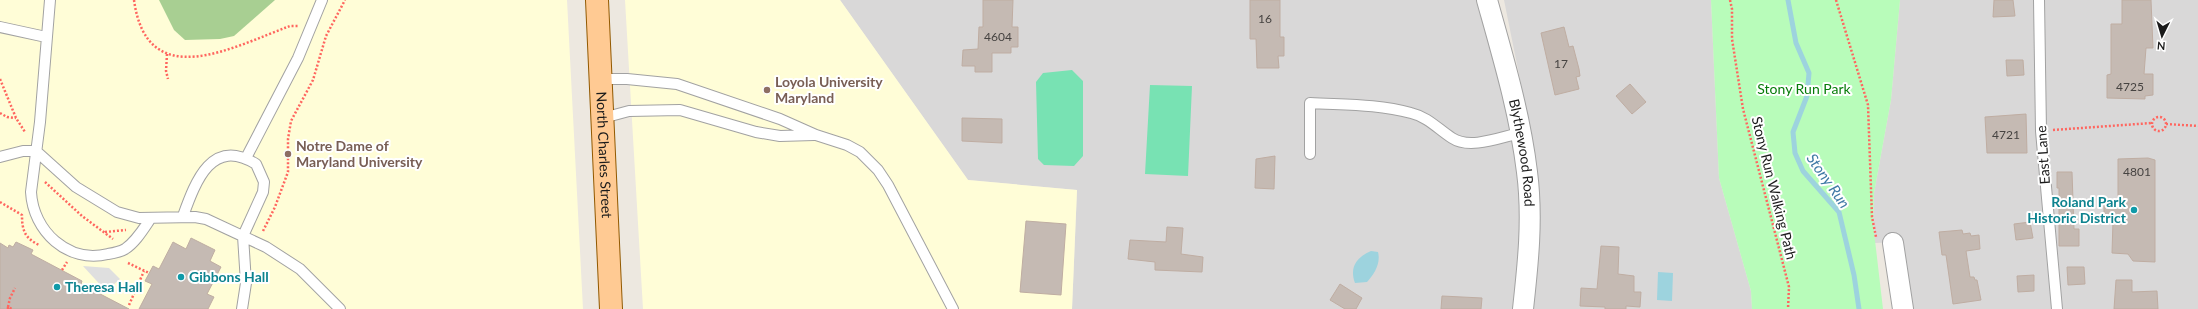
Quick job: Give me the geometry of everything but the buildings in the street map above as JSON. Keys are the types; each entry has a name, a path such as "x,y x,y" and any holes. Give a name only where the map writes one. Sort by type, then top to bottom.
{"main road":[{"name":"North Charles Street","path":"597,0 611,309"}],"street":[{"name":"Blythewood Road","path":"1487,0 1511,89 1527,173 1530,215 1528,260 1523,309"},
{"path":"1885,244 1903,309"}],"lane":[{"path":"50,0 34,171 32,204 36,217 53,239 68,251 81,256 104,255 124,250 131,245 151,218"},
{"path":"246,158 298,58 322,0"},
{"name":"East Lane","path":"2039,0 2041,131 2057,309"},
{"path":"0,27 46,37"},
{"path":"600,79 627,79 677,84 780,118 816,135 853,148 878,170 888,185 953,309"},
{"path":"1310,154 1310,103 1372,106 1421,115 1454,139 1467,143 1520,132"},
{"path":"603,118 629,112 680,110 756,132 780,136 816,135"},
{"path":"0,157 23,152 36,152 90,197 128,216 151,218 183,216 206,219 283,256 300,269 340,309"},
{"path":"183,216 192,193 208,167 225,155 235,154 256,164 264,182 263,192 243,236 246,283 242,309"}],"path":[{"path":"134,0 144,35 152,45 167,54 186,58 217,53 290,26 303,27"},
{"path":"256,243 269,221 287,179 289,167 288,139 291,121 313,80 326,36 345,0"},
{"name":"Stony Run Walking Path","path":"1730,0 1732,9 1732,39 1743,110 1789,287 1788,309"},
{"path":"1836,0 1868,105 1872,217 1885,244"},
{"path":"167,54 166,71 168,79"},
{"path":"0,79 16,118 25,133 38,138"},
{"path":"0,113 7,117 16,118"},
{"path":"2159,117 2163,118 2166,124 2163,130 2158,131 2153,128 2152,123 2154,118 2159,117"},
{"path":"2041,131 2152,123"},
{"path":"2166,124 2198,126"},
{"path":"34,171 64,201 115,240"},
{"path":"62,270 67,261"},
{"path":"124,261 149,274"},
{"path":"129,305 144,271"},
{"path":"12,309 8,308 14,288"}],"shaded area":[{"name":"Notre Dame of Maryland University","path":"0,0 567,0 583,309 0,309"},
{"name":"Loyola University Maryland","path":"625,0 840,0 968,180 1077,190 1072,309 643,309"},
{"path":"840,0 1476,0 1506,107 1517,170 1520,215 1519,257 1512,309 1072,309 1077,190 968,180"},
{"path":"1504,0 1711,0 1719,178 1751,291 1752,309 1532,309 1539,245 1538,183 1534,149"},
{"path":"1900,0 2198,0 2198,309 1912,309 1900,242 1875,243 1873,223 1874,193 1891,100"},
{"path":"83,266 109,268 120,279 106,291"}],"green space":[{"path":"159,0 275,0 234,36 220,39 185,40 174,30"},
{"name":"Stony Run Park","path":"1711,0 1900,0 1891,100 1874,193 1873,223 1883,309 1752,309 1751,291 1719,178"},
{"path":"1072,70 1083,81 1083,156 1074,166 1044,165 1038,159 1036,82 1043,73"},
{"path":"1150,85 1192,86 1188,176 1145,174"}],"water":[{"path":"1371,251 1378,252 1378,265 1367,282 1355,283 1353,272 1356,263 1362,256"},
{"path":"1658,272 1673,273 1672,301 1657,300"}],"waterway":[{"name":"Stony Run","path":"1788,0 1796,43 1809,73 1807,96 1793,132 1795,153 1803,171 1839,212 1854,275 1859,309"}],"place":[{"name":"Loyola University Maryland","path":"767,90"},
{"name":"Notre Dame of Maryland University","path":"288,154"},
{"name":"Roland Park Historic District","path":"2134,210"},
{"name":"Gibbons Hall","path":"181,277"},
{"name":"Theresa Hall","path":"57,287"}]}
